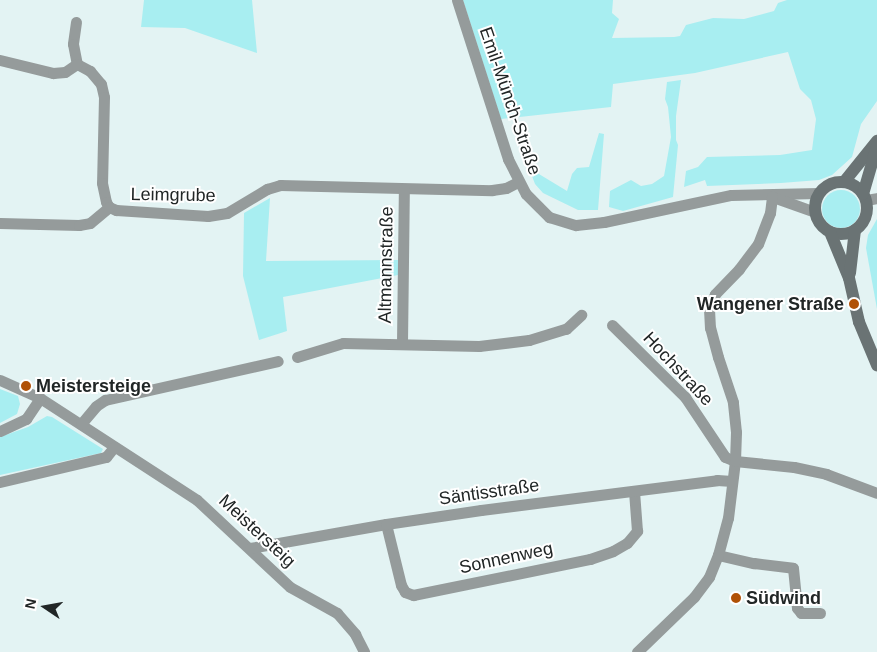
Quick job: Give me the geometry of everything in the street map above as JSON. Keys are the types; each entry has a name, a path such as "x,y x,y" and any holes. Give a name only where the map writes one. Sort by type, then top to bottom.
{"main road":[{"path":"844,182 877,141"},
{"path":"849,278 856,230 864,220 876,152"},
{"path":"869,197 855,186 844,182 832,184 819,193 815,212 821,224 830,232 849,278 859,322 877,365"},
{"path":"830,232 843,234 856,230"}],"street":[{"name":"Emil-Münch-Straße","path":"457,0 495,122 518,182 533,203 545,215 576,225 604,222 731,195 772,196 797,192 819,193"},
{"path":"0,60 53,72 65,72 77,64 72,44 76,22"},
{"name":"Leimgrube","path":"77,64 90,71 101,84 104,96 102,183 109,207 126,212 208,216 227,213 267,189 280,185 492,190 506,188 518,182"},
{"path":"876,152 874,170 877,179"},
{"name":"Altmannstraße","path":"402,343 404,189"},
{"name":"Emil-Münch-Straße","path":"772,196 815,212"},
{"name":"Hochstraße","path":"637,652 694,597 709,576 718,555 728,518 735,460 736,432 733,402 710,328 709,306 715,294 739,269 758,244 770,212 772,196"},
{"path":"0,223 79,225 90,223 109,207"},
{"name":"Altmannstraße","path":"297,356 343,344 402,343 479,346 529,340 566,329 580,315"},
{"name":"Hochstraße","path":"612,325 685,397 725,457 735,460"},
{"path":"81,424 96,406 104,400 278,361"},
{"name":"Meistersteig","path":"0,380 40,398 197,500 290,587 337,613 355,634 364,652"},
{"path":"0,431 26,419 40,398"},
{"path":"0,482 106,457 114,447"},
{"path":"735,460 794,467 826,474 877,493"},
{"name":"Säntisstraße","path":"250,548 386,524 717,480 732,481"},
{"name":"Sonnenweg","path":"386,524 401,585 405,592 413,595 590,559 613,551 627,543 637,531 634,491"},
{"path":"718,555 754,563 793,568 797,608 801,613 820,613"}],"shaded area":[{"path":"144,0 252,0 257,53 185,28 141,27"},
{"path":"463,0 613,0 612,13 619,19 612,38 680,36 686,25 713,18 744,19 774,11 778,3 787,0 877,0 877,101 861,124 852,157 832,175 819,180 707,186 705,180 684,187 686,171 698,167 707,157 780,155 812,150 816,119 811,100 800,89 788,52 695,73 613,84 611,107 501,119"},
{"path":"681,80 676,116 676,140 678,145 673,197 623,211 609,207 610,191 631,180 641,186 652,184 664,176 671,137 668,107 665,99 667,82"},
{"path":"599,133 604,134 598,210 578,210 543,193 535,184 529,168 567,191 572,174 577,168 589,167"},
{"path":"841,190 854,196 860,209 854,222 841,228 828,222 822,209 828,196"},
{"path":"270,198 266,261 398,260 398,275 283,297 287,331 259,340 243,276 244,213"},
{"path":"877,219 877,309 866,248 868,235"},
{"path":"0,389 18,396 20,404 17,414 0,423"},
{"path":"47,416 52,417 103,449 101,453 0,475 0,437 28,427"}],"place":[{"name":"Wangener Straße","path":"854,304"},
{"name":"Meistersteige","path":"26,386"},
{"name":"Südwind","path":"736,598"}]}
